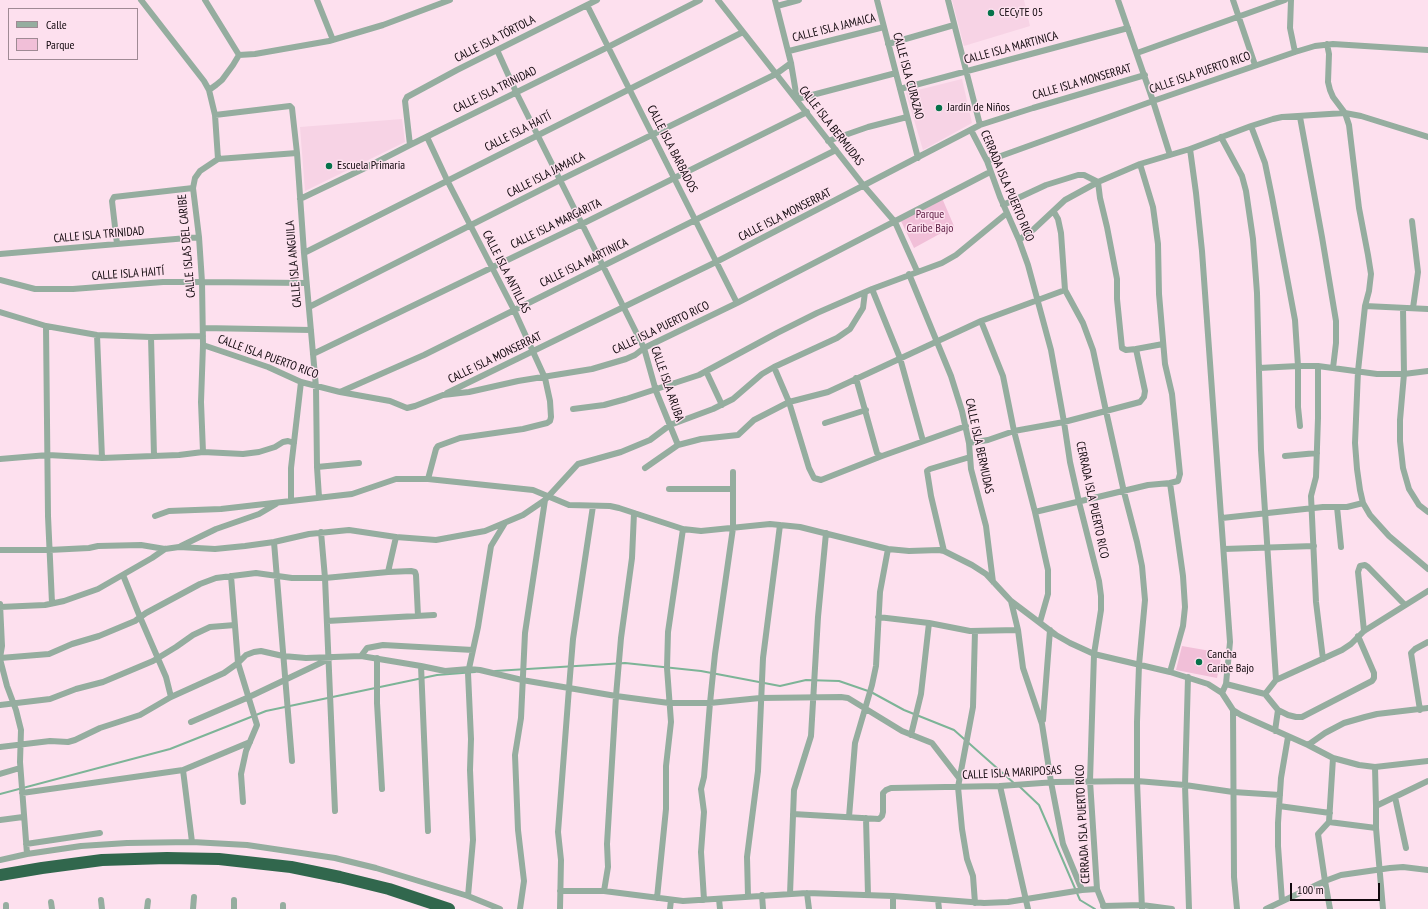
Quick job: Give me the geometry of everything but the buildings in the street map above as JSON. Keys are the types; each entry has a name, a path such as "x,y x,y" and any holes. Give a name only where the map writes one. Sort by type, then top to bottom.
{"highway":[{"path":"0,875 102,860 167,858 219,860 285,866 340,877 389,889 450,909"}],"street":[{"path":"142,0 191,63 209,90 215,115 218,159 297,153"},
{"path":"205,0 239,54"},
{"path":"317,0 333,40"},
{"path":"239,54 255,54 333,40 383,25 450,0"},
{"name":"CALLE ISLA TÓRTOLA","path":"410,145 405,99 497,50 597,0"},
{"name":"CALLE ISLA TRINIDAD","path":"300,198 364,169 700,0"},
{"name":"CALLE ISLA BERMUDAS","path":"718,0 797,99 828,141 894,222 917,271"},
{"path":"799,0 776,3 789,51 797,99 896,74"},
{"name":"CALLE ISLA CURAZAO","path":"877,0 918,158"},
{"path":"948,0 965,72 980,125"},
{"path":"1118,0 1145,75 1170,155"},
{"path":"1233,0 1256,65"},
{"name":"CALLE ISLA MONSERRAT","path":"1137,53 1285,0"},
{"path":"1291,0 1290,28 1295,52"},
{"name":"CALLE ISLA BARBADOS","path":"587,5 737,303"},
{"path":"888,44 954,25"},
{"name":"CALLE ISLA JAMAICA","path":"789,51 884,27"},
{"name":"CALLE ISLA MARTINICA","path":"900,89 1128,28"},
{"name":"CALLE ISLA HAITÍ","path":"304,252 743,32"},
{"path":"1327,44 1329,54 1328,82 1330,90 1345,114 1349,125 1359,208 1371,274 1365,306 1358,371 1355,444 1360,490 1363,503 1370,516 1389,536 1428,569"},
{"name":"CALLE ISLA PUERTO RICO","path":"987,161 1295,52 1327,44 1428,50"},
{"name":"CALLE ISLA ARUBA","path":"497,50 516,92 644,348 656,391 678,445"},
{"path":"209,90 222,80 233,66 239,54"},
{"name":"CALLE ISLA JAMAICA","path":"309,307 560,180 776,74 791,63"},
{"name":"CALLE ISLA MONSERRAT","path":"443,395 716,262 980,125 1145,75"},
{"name":"CALLE ISLA ANGUILA","path":"215,115 291,107 297,153 306,283 316,387 319,497"},
{"name":"CALLE ISLA MARGARITA","path":"313,354 582,224 807,112"},
{"path":"1019,240 1034,230 1065,200 1098,182 1140,164 1190,149 1251,126 1282,117 1345,114 1361,116 1428,137"},
{"path":"828,141 907,117"},
{"path":"1300,117 1336,321 1336,343 1333,368"},
{"path":"1251,126 1264,163 1272,197 1295,320 1300,426"},
{"name":"CERRADA ISLA PUERTO RICO","path":"971,130 987,161 1003,205 1019,240 1028,265 1051,350 1078,502 1099,582 1101,610 1094,654 1090,782 1097,889 1104,907"},
{"name":"CALLE ISLA ANTILLAS","path":"427,137 470,226 514,310 545,378 550,401 551,417 547,423 523,429 460,438 438,446 428,479"},
{"path":"1221,137 1242,176 1246,191 1252,239 1257,293 1261,450 1276,680"},
{"path":"1190,149 1202,252 1230,642 1226,684 1222,692"},
{"name":"CALLE ISLA MARTINICA","path":"340,392 424,354 836,150"},
{"name":"CALLE ISLAS DEL CARIBE","path":"203,452 200,402 203,345 202,282 199,237 193,188 195,178 200,171 218,159"},
{"path":"1035,512 1124,492 1148,485 1178,481 1180,474 1172,394 1165,364 1163,344 1159,294 1158,244 1153,207 1140,164"},
{"name":"CALLE ISLA PUERTO RICO","path":"203,345 268,367 316,387 390,401 407,408 443,395 469,392 518,381 592,370 635,355 644,348 737,303 990,172"},
{"path":"1003,205 1046,185 1078,175 1084,175 1098,182"},
{"path":"1098,182 1117,279 1117,299 1122,348 1126,350 1163,344"},
{"path":"117,244 112,199 114,197 193,188"},
{"path":"1054,212 1058,219 1061,233 1065,290 1083,323 1093,350 1142,566 1144,600 1137,722 1137,781 1142,907"},
{"path":"573,409 604,404 656,391 699,375 777,333 865,292 909,274 942,263 956,255 1007,213"},
{"path":"1412,221 1418,272 1413,308"},
{"name":"CALLE ISLA TRINIDAD","path":"0,254 199,237"},
{"name":"CALLE ISLA BERMUDAS","path":"909,274 938,340 951,376 966,426 971,469 986,526 993,582"},
{"name":"CALLE ISLA HAITÍ","path":"0,280 35,289 163,282 306,283"},
{"path":"872,289 900,358 923,441"},
{"path":"645,468 678,445 701,439 738,435 754,420 789,402 828,392 981,321 1065,290"},
{"path":"0,550 49,550 89,548 98,546 141,546 165,549 179,547 214,549 274,542 301,535 321,532 349,530 436,540 485,531 523,515 546,498 578,464 621,452 650,440 670,425 722,405 737,396 762,374 774,367 837,338 850,329 864,308 865,292"},
{"path":"1365,306 1428,310"},
{"path":"1403,308 1404,374 1400,420 1400,441 1403,468 1409,489 1419,505 1428,512"},
{"name":"CALLE ISLA PUERTO RICO","path":"0,312 46,326 97,335 152,337 203,336"},
{"path":"981,321 1002,376 1048,570 1046,604 1040,622"},
{"path":"46,326 49,550 52,603"},
{"path":"203,328 310,330"},
{"path":"97,335 102,458"},
{"path":"152,337 154,456"},
{"path":"969,443 988,440 1014,431 1064,422 1140,402 1144,397 1145,391 1136,349"},
{"path":"1318,366 1316,477 1311,496 1316,602 1323,659"},
{"path":"1259,368 1318,366 1377,374 1404,374 1428,371"},
{"path":"774,367 789,402 809,468 814,478 821,480 882,456 966,426"},
{"path":"706,371 722,405"},
{"path":"856,378 877,452 882,456"},
{"path":"291,501 291,468 301,382"},
{"path":"825,423 866,410"},
{"path":"0,459 48,456 102,458 203,452 243,454 259,452 275,447 283,442 288,441 294,443"},
{"path":"1284,456 1317,453"},
{"path":"944,551 931,496 927,471 970,457"},
{"path":"317,467 359,463"},
{"path":"704,900 701,852 704,812 701,789 704,777 710,703 733,528 733,472"},
{"path":"155,516 169,511 221,509 352,494 396,479 428,479 533,490 546,498 569,505 619,508 684,529 701,531 770,524 800,527 888,549 909,551 939,550 972,565 986,574 1011,601 1070,643 1094,654 1170,672 1208,684 1222,692 1233,710 1255,722 1308,745 1333,758 1359,765 1375,767 1428,761"},
{"path":"1170,482 1183,576 1185,607 1183,626 1170,672"},
{"path":"669,489 733,489"},
{"path":"520,909 524,881 518,830 515,755 521,718 525,633 546,498"},
{"path":"179,547 216,529 260,514 278,502"},
{"path":"1222,518 1312,508 1347,507 1363,503"},
{"path":"560,909 561,860 558,832 569,688 574,639 593,506"},
{"path":"1337,507 1340,547"},
{"path":"604,891 608,867 607,844 616,696 621,638 632,558 634,513"},
{"path":"468,896 473,840 468,673 491,546 505,523"},
{"path":"748,896 746,857 758,771 760,698 763,658 780,525"},
{"path":"657,898 666,808 666,766 671,722 667,668 668,632 684,529"},
{"path":"321,532 330,658 335,811"},
{"path":"790,894 794,790 811,736 818,617 826,533"},
{"path":"388,572 396,536"},
{"path":"274,542 292,761"},
{"path":"1224,549 1314,546"},
{"path":"27,854 20,768 21,730 19,719 3,675 0,659 2,646 0,606 64,601 98,589 165,549"},
{"path":"849,817 855,743 871,692 876,666 878,617 882,579 888,549"},
{"path":"1364,631 1358,572 1360,566 1365,565 1368,567 1405,605"},
{"path":"0,659 49,654 135,621 200,584 216,578 256,573 292,578 325,578 388,572 415,572 418,616"},
{"path":"123,574 140,618 166,677 172,697"},
{"path":"231,576 238,663 257,725 250,742 241,774 243,802"},
{"path":"1265,694 1276,680 1342,650 1364,631 1428,591"},
{"path":"1011,601 1018,630 1023,668 1042,724 1063,844 1082,890"},
{"path":"327,621 434,615"},
{"path":"878,617 929,623 975,631 1018,630"},
{"path":"911,735 921,694 929,623"},
{"path":"0,705 50,699 76,689 110,679 158,658 193,635 210,627 235,625"},
{"path":"1042,724 1050,630"},
{"path":"975,631 973,707 958,787 962,829 967,859 973,876 975,903"},
{"path":"1226,684 1265,694 1278,710 1288,715 1296,717 1302,716 1372,681 1374,678 1374,673 1358,636"},
{"path":"1420,710 1411,654 1415,649 1428,642"},
{"path":"361,656 367,648 383,645 473,650"},
{"path":"0,746 50,741 68,742 75,740 100,728 140,715 172,697 224,673 246,655 261,651 283,656 306,658 361,656 445,671 469,669 480,670 522,680 616,696 669,703 710,703 760,698 848,698 902,731 932,743 959,778"},
{"path":"191,722 249,697 330,658"},
{"path":"377,658 377,703 382,789"},
{"path":"421,666 428,831"},
{"path":"1188,677 1184,785 1189,909"},
{"path":"1308,745 1344,723 1377,714 1428,708"},
{"path":"1233,710 1234,876 1237,909"},
{"path":"1275,731 1278,710"},
{"path":"1282,901 1278,846 1279,806 1281,778 1288,737"},
{"path":"22,793 183,770 250,742"},
{"path":"1330,909 1318,834 1329,822 1333,758"},
{"path":"1375,767 1376,828 1383,909"},
{"path":"0,774 20,768"},
{"path":"183,770 192,842"},
{"name":"CALLE ISLA MARIPOSAS","path":"793,814 879,819 883,812 883,793 891,788 1000,786 1051,782 1137,781 1184,785 1233,792 1280,795"},
{"path":"1376,806 1428,781"},
{"path":"1000,786 1028,909"},
{"path":"1395,797 1406,848"},
{"path":"1279,806 1330,813"},
{"path":"0,820 23,817"},
{"path":"866,818 868,895"},
{"path":"1329,822 1376,828"},
{"path":"26,844 100,833"},
{"path":"0,860 27,854 88,846 126,843 192,842 246,845 335,858 376,868 468,896 500,909"},
{"path":"1266,909 1341,875 1403,867 1428,870"},
{"path":"560,891 604,891 683,901 807,893 868,895 975,903 985,906 1026,898 1097,889"},
{"path":"807,893 809,909"},
{"path":"762,895 763,909"},
{"path":"893,896 893,909"},
{"path":"193,909 194,897"},
{"path":"719,899 720,909"},
{"path":"101,900 102,909"},
{"path":"234,900 234,909"},
{"path":"670,909 671,900"},
{"path":"938,900 939,909"},
{"path":"147,909 148,901"},
{"path":"51,902 52,909"},
{"path":"1104,907 1172,909"}],"shaded area":[{"name":"CECyTE 05","path":"952,0 1024,0 1030,26 964,46"},
{"name":"Jardín de Niños","path":"962,79 972,123 923,150 906,93"},
{"name":"Escuela Primaria","path":"402,119 405,142 305,191 300,127"}],"green space":[{"name":"Parque Caribe Bajo","path":"942,198 954,226 914,248 901,221"},
{"name":"Cancha Caribe Bajo","path":"1182,646 1222,653 1217,678 1176,670"}],"waterway":[{"path":"495,671 625,663 701,671 780,686 806,680 839,681 871,692 904,710 954,730 1015,784"},
{"path":"0,794 170,749 266,711 437,675 475,672"},
{"path":"1019,786 1039,805 1080,900 1095,909"}],"place":[{"name":"CECyTE 05","path":"991,13"},
{"name":"Jardín de Niños","path":"939,108"},
{"name":"Escuela Primaria","path":"329,166"},
{"name":"Cancha Caribe Bajo","path":"1199,662"}]}
